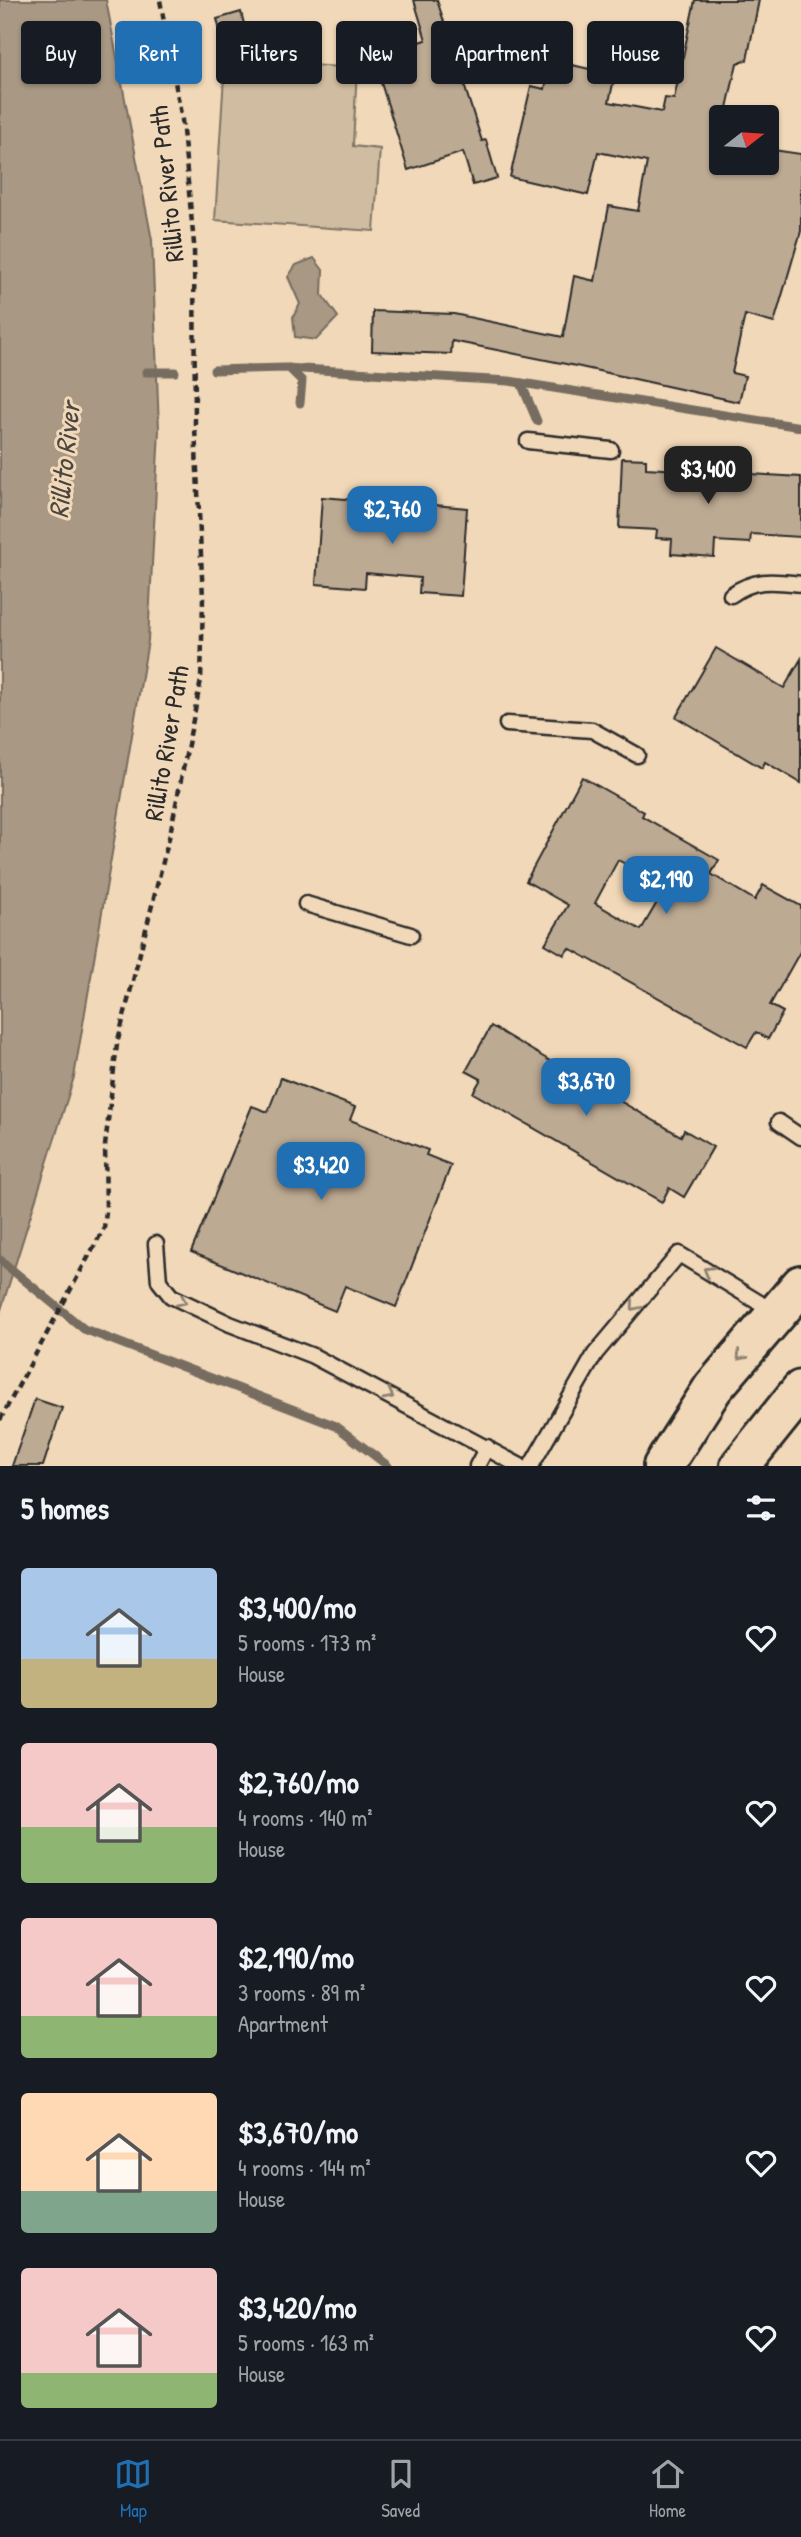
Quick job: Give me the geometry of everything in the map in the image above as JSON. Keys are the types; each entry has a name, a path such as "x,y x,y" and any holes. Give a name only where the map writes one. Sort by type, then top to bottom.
{"main road":[{"path":"663,1466 713,1388 789,1300"},
{"path":"740,1466 801,1390"}],"lane":[{"path":"528,441 611,450"},
{"path":"731,595 747,584 774,581 801,584"},
{"path":"507,724 592,730 637,755"},
{"path":"306,904 411,936"},
{"path":"779,1122 801,1137"},
{"path":"156,1244 159,1281 171,1296 230,1324 313,1356 520,1466"},
{"path":"531,1466 596,1353 679,1254 789,1300"},
{"path":"477,1466 487,1447"}],"path":[{"name":"Rillito River Path","path":"0,1420 104,1228 105,1146 117,1044 170,834 201,680 203,598 195,428 194,244 181,120 160,0"}],"shaded area":[{"path":"322,66 336,67 336,84 356,84 353,146 380,149 374,231 215,220 224,84 322,84"}],"water":[{"name":"Rillito River","path":"0,0 106,0 115,47 115,84 122,84 152,240 159,430 148,641 74,1077 0,1313"},
{"path":"314,258 323,270 322,295 338,317 316,340 295,337 293,317 300,304 288,277 296,265"}],"building":[{"path":"414,0 437,0 444,21 431,21 431,84 464,84 482,141 486,140 497,178 473,185 463,152 408,170 381,84 417,84 417,43 426,40"},
{"path":"695,0 759,0 747,60 737,63 728,105 709,105 709,175 779,175 779,151 801,154 801,231 774,323 745,315 732,373 745,376 739,402 452,341 451,354 372,351 373,311 454,314 563,337 574,276 595,281 609,206 638,211 647,162 598,152 588,195 510,177 531,86 545,89 546,84 573,84 573,65 587,68 587,84 613,84 609,102 662,112 665,98 674,99 677,84 684,84 684,52"},
{"path":"241,12 243,21 218,21"},
{"path":"622,458 646,459 646,468 801,477 801,537 751,534 750,543 715,541 714,557 671,554 672,539 656,538 657,530 619,528"},
{"path":"322,497 357,500 356,510 411,514 412,503 467,508 461,596 419,593 420,578 366,573 365,588 316,584"},
{"path":"716,648 784,688 801,659 801,783 765,762 762,768 676,717"},
{"path":"582,777 644,812 642,816 719,860 711,874 755,900 763,885 801,906 801,950 770,1005 783,1012 768,1039 756,1032 747,1047 569,948 564,955 545,944 568,905 526,881","holes":["618,860 666,887 641,930 595,903"]},
{"path":"491,1026 557,1065 560,1060 581,1072 578,1077 681,1136 684,1130 713,1147 684,1197 669,1188 662,1202 473,1093 481,1079 466,1071"},
{"path":"281,1078 355,1107 350,1120 428,1150 426,1155 451,1165 396,1307 345,1286 335,1311 191,1252 252,1106 268,1112"},
{"path":"35,1399 62,1408 43,1466 12,1466"}],"waterway":[{"path":"214,370 285,368 509,381 801,427"},
{"path":"289,368 302,381 300,403"},
{"path":"146,372 175,372"},
{"path":"521,383 537,421"},
{"path":"0,1260 84,1329 336,1426 388,1466"}]}
